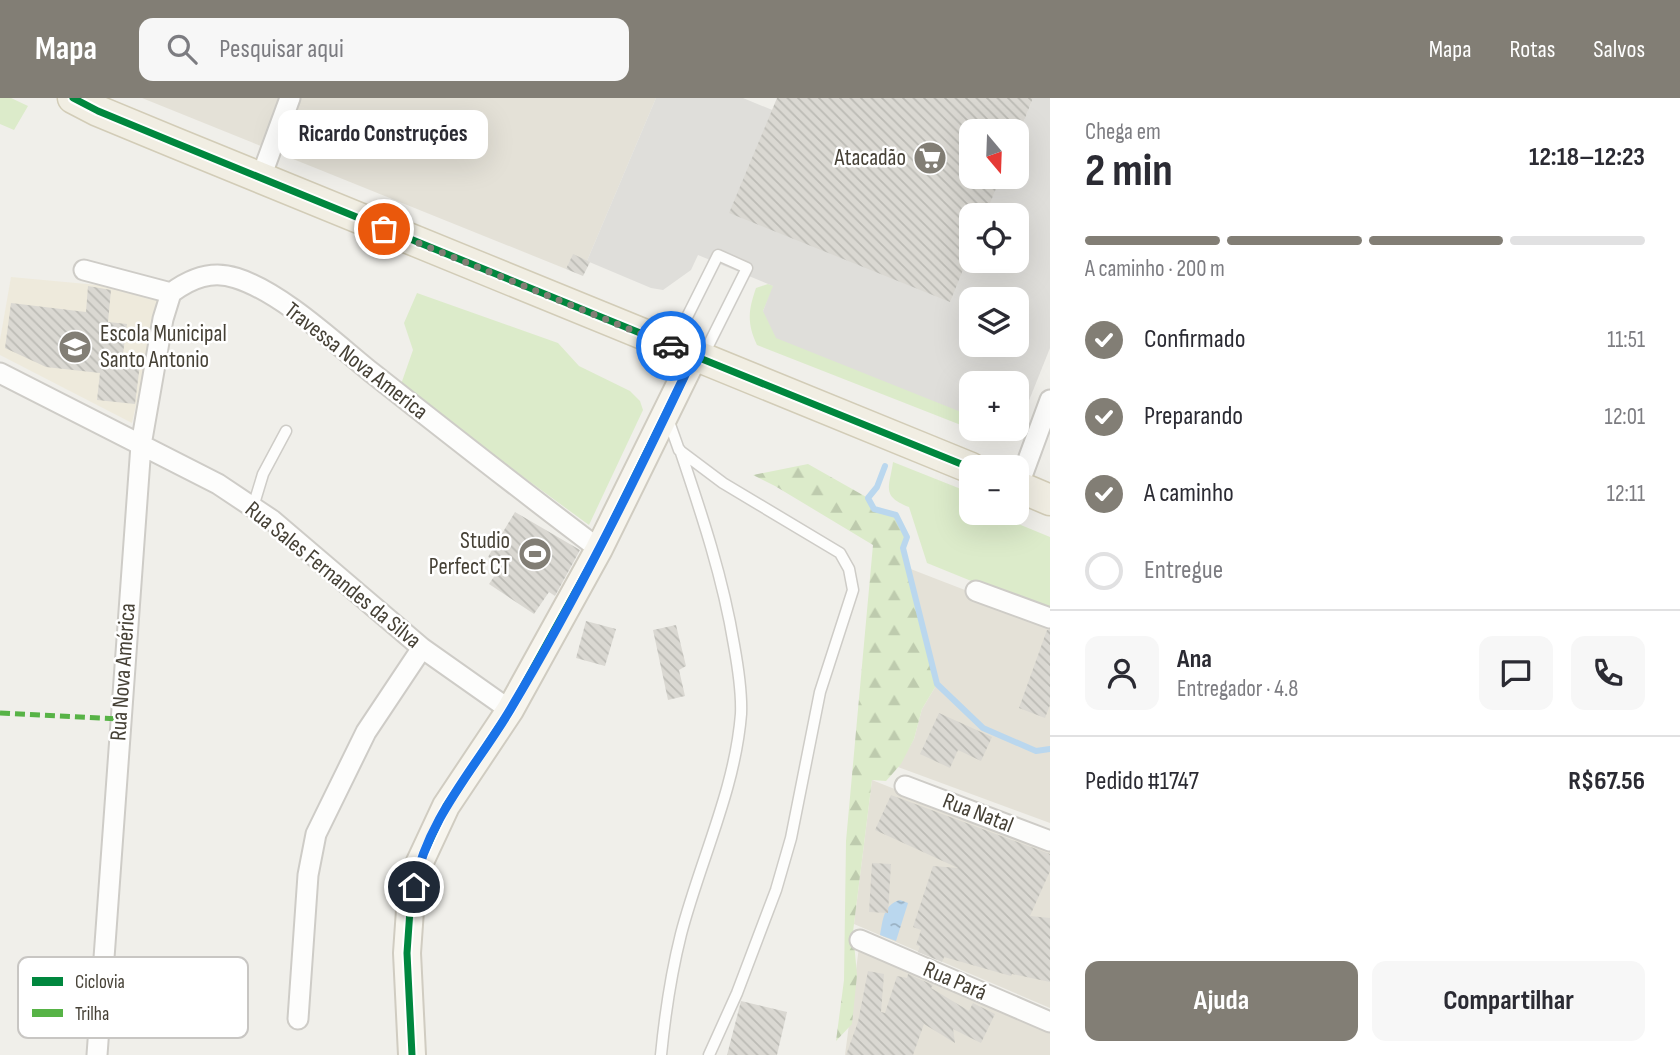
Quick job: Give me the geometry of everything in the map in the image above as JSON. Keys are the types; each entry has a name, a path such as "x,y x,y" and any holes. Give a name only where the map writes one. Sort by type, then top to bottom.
{"main road":[{"path":"73,98 98,111 959,463"},
{"path":"1029,492 1050,500"}],"street":[{"path":"261,177 290,98"},
{"path":"84,270 172,293"},
{"name":"Travessa Nova America","path":"172,293 187,281 212,275 233,277 253,284 298,314 599,549"},
{"name":"Rua Nova América","path":"104,957 141,444 163,318 172,293"},
{"path":"412,1055 407,953 410,910 419,864 446,806 510,710 599,549 667,416 689,354"},
{"name":"Rua Sales Fernandes da Silva","path":"0,373 218,484 253,507 300,543 422,648 510,710"},
{"path":"1029,455 1050,400"},
{"path":"976,591 1050,618"},
{"path":"298,1019 308,875 317,835 366,732 422,648"},
{"name":"Rua Natal","path":"905,786 1050,841"},
{"name":"Rua Pará","path":"860,940 1050,1022"}],"lane":[{"path":"718,255 747,268 689,354 718,255"},
{"path":"661,1055 669,989 679,944 724,795 737,745 741,711 738,670 722,583 712,545 667,416"},
{"path":"253,507 263,474 286,431"},
{"path":"680,450 723,483 839,553 849,569 853,590 820,692 792,838 776,890 737,993 709,1055"}],"shaded area":[{"path":"142,98 656,98 587,261 573,255 566,269"},
{"path":"656,98 743,98 991,200 996,189 1029,189 1029,119 1025,119 1033,98 1050,98 1050,348 1029,400 1029,371 959,371 959,411 776,338 763,311 773,286 698,255 691,270 663,290 651,288 587,261"},
{"name":"Escola Municipal Santo Antonio","path":"11,277 130,288 161,294 132,423 0,355"},
{"path":"908,568 1050,623 1050,823 898,767 914,739 922,709 937,684"},
{"path":"872,780 1050,851 1050,1008 854,924"},
{"path":"859,947 1050,1028 1050,1055 845,1055"}],"green space":[{"path":"0,98 11,98 28,106 14,130 0,124"},
{"path":"768,284 774,286 763,311 959,410 959,424 757,345 750,323 751,304 756,288"},
{"path":"417,293 558,343 579,366 630,391 640,401 643,410 589,525 400,387 413,350 404,323"},
{"path":"893,462 959,488 959,525 1021,525 1050,537 1050,613 927,563 909,507 894,499 890,494"},
{"path":"808,464 868,498 874,509 896,515 907,537 903,548 937,684 922,709 914,739 901,764 886,781 872,780 853,932 857,975 852,1024 836,1041 844,980 846,841 873,545 753,475"}],"water":[{"path":"900,900 908,903 896,941 880,935 887,909"}],"building":[{"path":"777,98 1033,98 1025,119 959,119 959,189 996,189 990,203 959,203 959,273 962,273 950,302 729,213"},
{"path":"573,254 590,262 583,276 566,269"},
{"path":"88,286 111,290 108,322 127,324 122,361 140,364 135,404 97,400 100,373 46,367 5,348 11,303 86,312"},
{"name":"Studio Perfect CT","path":"515,512 580,550 555,596 549,592 534,614 489,584 502,565 488,557"},
{"path":"586,621 616,629 605,666 576,658"},
{"path":"676,625 686,666 679,670 685,696 668,700 653,630"},
{"path":"1047,630 1050,630 1050,705 1045,718 1019,708"},
{"path":"939,713 992,737 981,761 958,750 950,768 920,754"},
{"path":"891,795 1050,854 1050,871 1030,916 1050,918 1050,982 1012,974 1011,976 944,957 942,962 918,952 920,946 916,945 921,930 913,927 933,866 958,868 875,830"},
{"path":"872,863 891,864 888,913 869,912"},
{"path":"868,971 884,974 881,1012 885,1013 897,976 907,978 908,974 933,985 931,988 969,1011 973,1003 995,1014 981,1043 953,1029 955,1043 924,1024 913,1055 846,1055 858,1022"},
{"path":"741,1001 787,1012 777,1055 727,1055"}],"waterway":[{"path":"885,466 877,487 868,498 874,509 896,515 907,537 903,548 937,684 983,728 1036,751 1050,749"}],"marked path":[{"path":"0,713 120,719"}],"cycle path":[{"path":"73,98 98,111 672,346"},
{"path":"412,1055 407,953 410,910 419,864 446,806 510,710 599,549 694,356"},
{"path":"702,359 959,463"}],"way so far":[{"path":"384,229 671,346"}],"place":[{"name":"Atacadão","path":"930,158"},
{"name":"Ricardo Construções","path":"384,229"},
{"name":"Escola Municipal Santo Antonio","path":"75,347"},
{"name":"Studio Perfect CT","path":"535,554"}],"route":[{"path":"414,887 419,864 446,806 510,710 599,549 667,416 694,356 671,346"}]}
